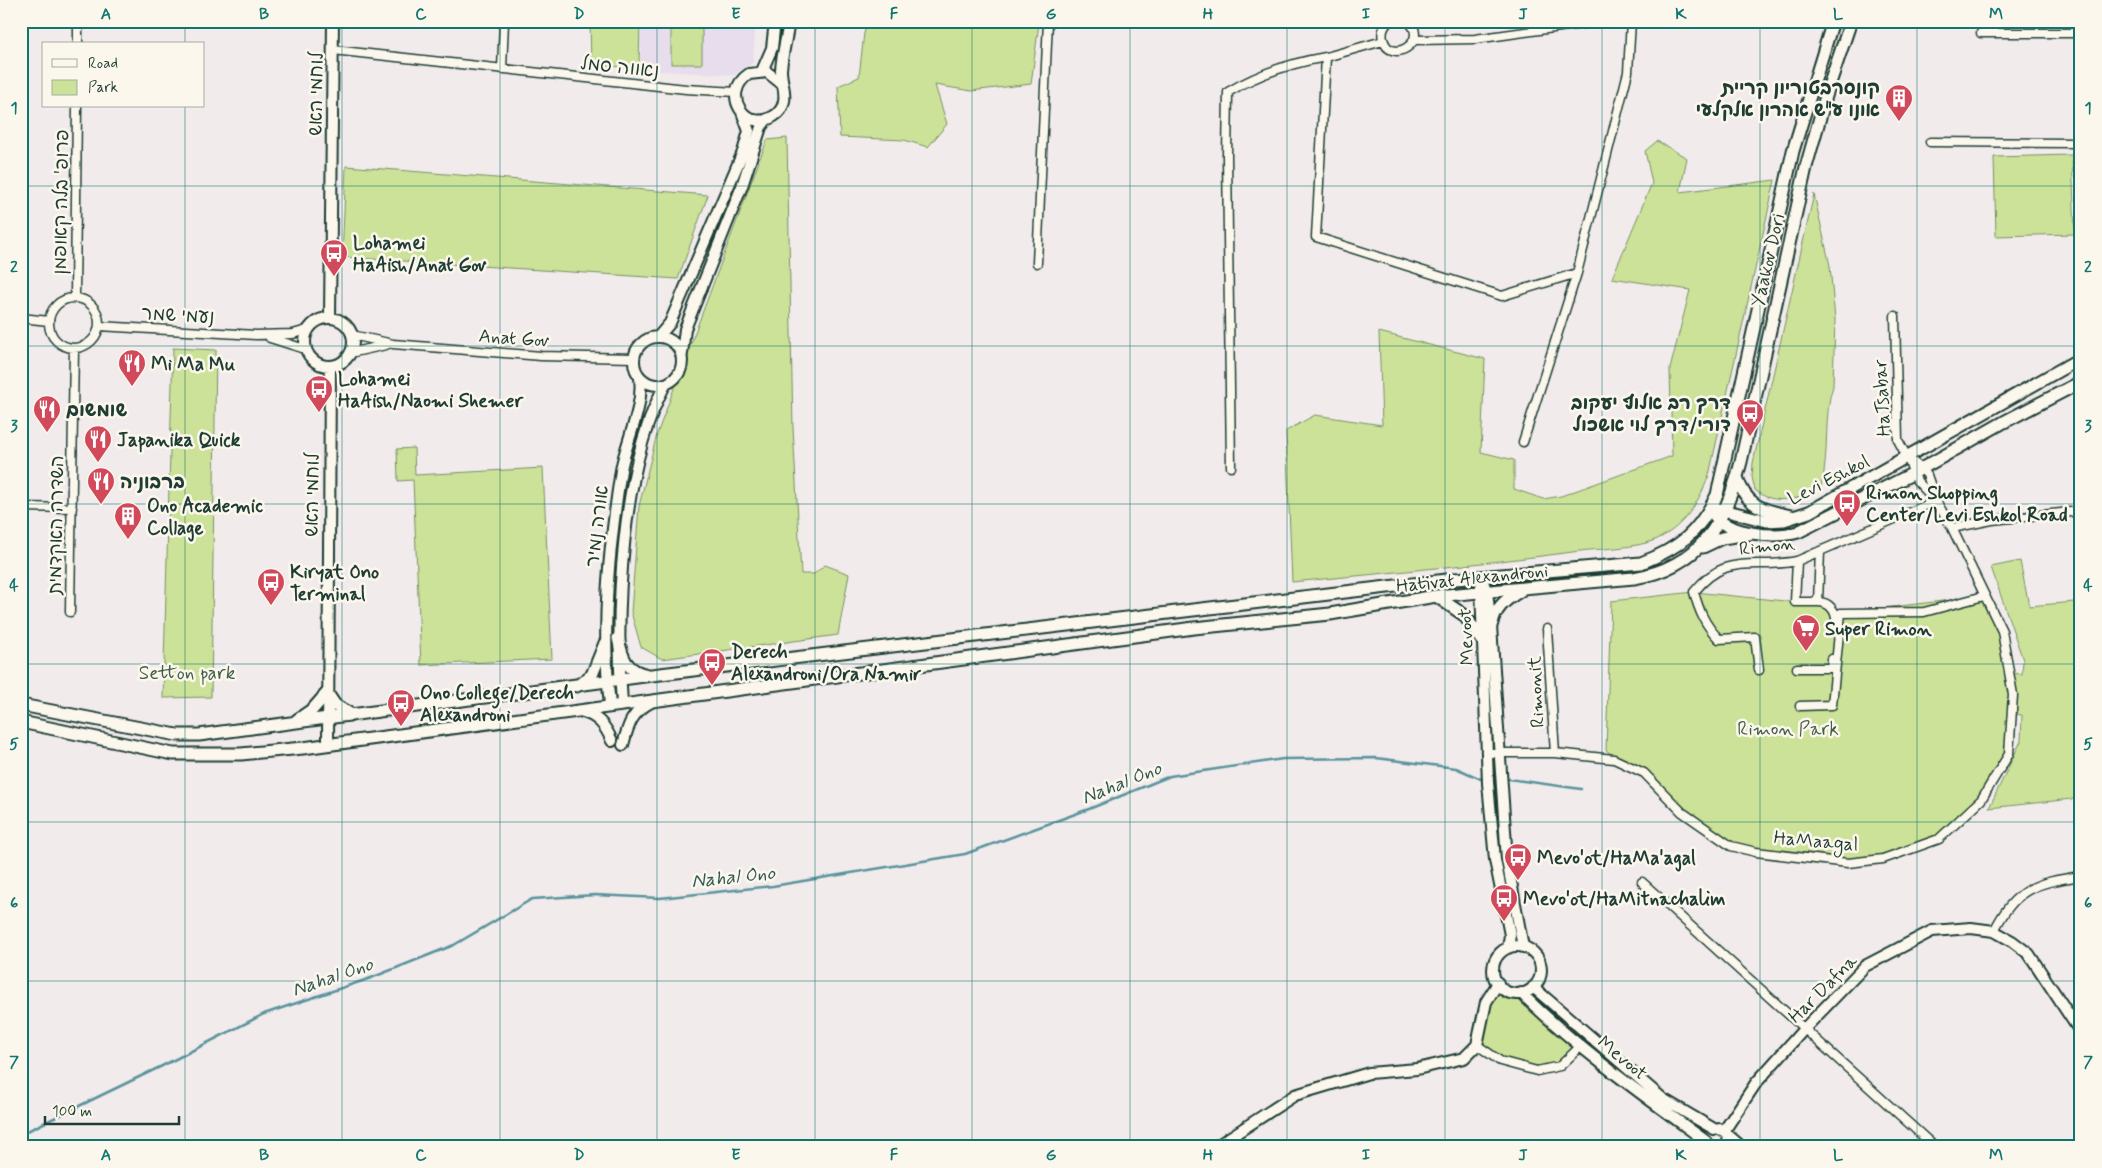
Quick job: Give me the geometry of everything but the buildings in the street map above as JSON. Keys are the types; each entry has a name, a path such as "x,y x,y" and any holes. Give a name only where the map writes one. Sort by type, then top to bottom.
{"main road":[{"name":"Yaakov Dori","path":"1710,509 1717,495 1725,464 1793,151 1833,21"},
{"name":"Yaakov Dori","path":"1726,509 1738,477 1806,168 1825,98 1851,21"},
{"name":"Levi Eshkol","path":"1710,509 1726,509 1767,521 1797,517 1820,507 2081,358"},
{"name":"Levi Eshkol","path":"1720,522 1756,533 1779,535 1798,532 1917,472 2004,422 2081,382"},
{"path":"1738,477 1743,493 1754,504 1797,517"},
{"path":"1710,509 1720,522"},
{"name":"Hativat Alexandroni","path":"21,705 177,735 199,735 652,675 1193,610 1481,577 1641,563 1663,554 1688,538 1710,509"},
{"name":"Hativat Alexandroni","path":"21,722 173,754 241,754 328,744 1194,628 1330,614 1436,596 1649,576 1681,562 1693,552 1711,534 1720,522 1726,509"},
{"path":"1693,552 1722,538 1756,533"},
{"path":"1491,626 1495,611 1499,605 1525,588"},
{"path":"1436,596 1464,614 1483,641"},
{"path":"618,638 621,656 629,668 652,675"},
{"path":"576,686 592,675 606,643"},
{"path":"295,722 312,709 327,693 335,706 352,715"}],"street":[{"path":"78,21 78,42"},
{"name":"לוחמי האש","path":"330,317 333,21"},
{"path":"502,69 504,21"},
{"path":"762,71 772,48 775,21"},
{"path":"781,83 773,74 762,71 744,77 736,92 738,106 749,131 743,152 670,323 659,336 642,342 634,358 636,372 640,378 652,385 665,384 680,373 685,329 742,186 761,127 767,119 782,108 785,95 781,83 781,70 789,21"},
{"path":"1037,263 1048,21"},
{"path":"1389,21 1382,32 1383,41 1386,46 1397,51 1407,48 1414,40 1414,28 1408,21"},
{"path":"1414,40 1475,39 1604,21"},
{"path":"1522,442 1577,273 1628,72 1631,21"},
{"path":"1981,33 2081,33"},
{"path":"1231,467 1228,92 1252,78 1290,64 1326,57 1383,41"},
{"name":"נאווה סמל","path":"333,50 686,89 736,92"},
{"path":"1326,57 1316,237 1502,296 1577,273"},
{"name":"פרופ' בלה קאופמן","path":"75,298 77,108"},
{"path":"742,112 754,120 767,119"},
{"path":"1930,142 2080,142"},
{"path":"75,298 88,302 93,307 99,320 99,326 93,340 88,344 67,348 56,340 50,328 49,320 55,307 68,299 75,298"},
{"name":"HaTsabar","path":"1895,316 1897,433 1906,458"},
{"path":"330,317 346,324 352,335 350,354 342,362 330,366 316,363 306,349 304,338 307,330 318,319 330,317"},
{"path":"21,318 49,320"},
{"name":"נעמי שמר","path":"99,326 256,335 293,334 307,330"},
{"name":"נעמי שמר","path":"256,335 294,344 306,349"},
{"name":"Anat Gov","path":"352,335 393,344 541,356 634,358"},
{"path":"659,336 676,344 682,354"},
{"name":"Anat Gov","path":"350,354 393,344"},
{"name":"השדרה האקדמית","path":"70,612 74,348"},
{"name":"לוחמי האש","path":"328,744 330,366"},
{"name":"אורה נמיר","path":"610,706 606,643 612,527 623,459 642,390 640,378"},
{"name":"אורה נמיר","path":"622,704 618,638 627,530 637,466 648,423 665,384"},
{"name":"HaMaagal","path":"1487,753 1554,753 1614,759 1644,773 1682,812 1730,846 1756,852 1848,862 1883,859 1939,838 1981,800 2009,754 2013,695 2002,631 1952,528 1917,472 1906,458"},
{"name":"Rimon","path":"1759,670 1755,637 1719,640 1704,622 1694,592 1715,571 1738,564 1782,564 1797,561 1936,501"},
{"path":"21,507 72,508"},
{"path":"1952,528 1992,520 2081,511"},
{"path":"1818,602 1820,551"},
{"path":"1797,561 1795,602 1818,602 1830,606 1836,618 1831,668 1797,668"},
{"name":"Mevoot","path":"1481,577 1491,626 1507,860 1523,947"},
{"name":"Mevoot","path":"1484,592 1483,641 1487,753 1495,860 1510,936 1508,948"},
{"path":"1800,706 1832,705 1841,613 1924,612 1984,596"},
{"name":"Rimonit","path":"1547,629 1554,753"},
{"path":"623,745 630,718 642,706 655,699"},
{"path":"577,710 595,716 602,722 612,741"},
{"path":"1994,931 2003,912 2018,895 2041,884 2081,876"},
{"path":"1642,882 1935,1147"},
{"name":"Har Dafna","path":"1708,1144 1708,1135 1724,1136 1756,1083 1804,1029 1866,966 1932,931 1971,928 1994,931 2012,940 2029,954 2081,1033"},
{"path":"1523,947 1535,954 1539,960 1540,975 1533,987 1521,993 1506,991 1498,983 1493,970 1494,963 1497,957 1508,948 1523,947"},
{"path":"1215,1147 1295,1095 1369,1073 1417,1069 1464,1058 1477,1045 1486,1002 1498,983"},
{"name":"Mevoot","path":"1533,987 1663,1099 1742,1147"},
{"name":"Mevoot","path":"1521,993 1581,1046 1658,1108 1708,1144"},
{"path":"1477,1045 1500,1061 1537,1071 1560,1066 1581,1046"}],"shaded area":[{"path":"641,21 756,21 753,63 734,75 641,70"}],"green space":[{"path":"590,21 640,21 639,68 591,65"},
{"path":"671,21 702,21 702,64 671,64"},
{"path":"868,21 1039,23 1031,84 971,91 935,85 947,124 928,147 904,140 840,137 838,86 859,77 864,33"},
{"path":"787,138 793,428 801,574 814,574 825,565 849,574 838,635 662,659 641,647 631,612 639,506 657,434 767,140"},
{"path":"1657,141 1687,158 1680,192 1775,180 1709,475 1702,493 1687,516 1665,535 1656,540 1635,545 1436,568 1292,582 1286,431 1315,415 1382,425 1379,332 1485,359 1481,452 1514,460 1514,489 1543,499 1561,496 1672,456 1670,369 1690,290 1612,278 1652,183 1645,151"},
{"path":"2072,155 2075,234 1996,236 1994,157"},
{"path":"346,166 708,195 678,279 342,257"},
{"path":"1814,194 1830,266 1835,319 1833,386 1828,409 1824,474 1821,487 1814,492 1797,498 1779,500 1762,495 1755,490 1752,477 1753,463"},
{"name":"Setton park","path":"173,348 216,350 211,697 163,698"},
{"path":"414,448 415,475 543,468 552,659 421,665 413,480 398,481 397,449"},
{"name":"Rimon Park","path":"2020,561 2029,606 2074,602 2081,633 2081,798 1989,808 2021,741 2022,715 2012,714 2009,754 1981,800 1939,839 1848,863 1731,846 1606,750 1611,601 1694,592 1795,602 1818,602 1841,613 1984,596 2002,631 2009,673 2022,674 2023,660 1991,567"},
{"path":"1498,983 1506,991 1521,993 1581,1046 1560,1066 1537,1071 1500,1061 1477,1045 1486,1002"}],"waterway":[{"name":"Nahal Ono","path":"21,1134 264,1014 371,978 454,945 532,899 595,895 660,898 773,886 965,854 1089,809 1170,776 1283,759 1376,758 1456,768 1481,779"},
{"name":"Nahal Ono","path":"1509,779 1581,789"}],"place":[{"name":"קונסרבטוריון קריית אונו ע\"ש אהרון אלקלעי","path":"1899,122"},
{"name":"Lohamei HaAish/Anat Gov","path":"334,277"},
{"name":"Mi Ma Mu","path":"132,387"},
{"name":"Lohamei HaAish/Naomi Shemer","path":"319,413"},
{"name":"שומשום","path":"47,433"},
{"name":"דרך רב אלוף יעקוב דורי/דרך לוי אשכול","path":"1750,437"},
{"name":"Japanika Quick","path":"98,463"},
{"name":"ברבוניה","path":"101,505"},
{"name":"Rimon Shopping Center/Levi Eshkol Road","path":"1847,527"},
{"name":"Ono Academic Collage","path":"128,540"},
{"name":"Kiryat Ono Terminal","path":"271,606"},
{"name":"Super Rimon","path":"1806,652"},
{"name":"Derech Alexandroni/Ora Namir","path":"712,686"},
{"name":"Ono College/Derech Alexandroni","path":"401,727"},
{"name":"Mevo'ot/HaMa'agal","path":"1518,881"},
{"name":"Mevo'ot/HaMitnachalim","path":"1504,922"}]}
